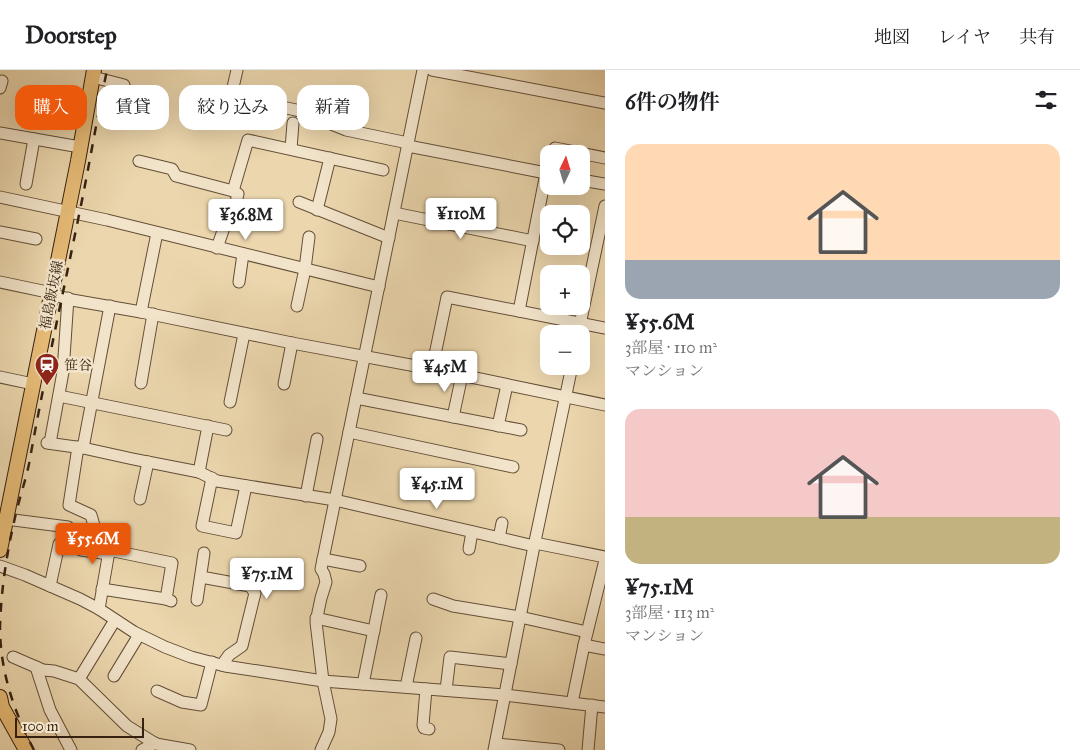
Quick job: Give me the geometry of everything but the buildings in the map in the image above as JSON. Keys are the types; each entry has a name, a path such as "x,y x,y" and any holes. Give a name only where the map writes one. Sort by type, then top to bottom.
{"main road":[{"name":"福島飯坂線","path":"0,550 52,293 93,73"},
{"path":"1,703 26,750"}],"street":[{"path":"237,70 231,96 296,110 346,130 540,172"},
{"path":"321,750 329,732 331,719 323,681 316,618 326,582 321,569 423,70"},
{"path":"432,70 605,103"},
{"path":"93,73 124,85"},
{"path":"290,149 293,123"},
{"path":"0,132 80,147"},
{"path":"26,184 34,139"},
{"path":"233,190 248,140 383,170"},
{"path":"590,155 605,158"},
{"path":"317,210 330,158"},
{"path":"139,161 172,169 176,176 233,190 238,194 217,248"},
{"path":"590,182 605,184"},
{"path":"518,312 543,195"},
{"path":"0,197 107,220 379,287"},
{"path":"299,202 389,238"},
{"path":"580,325 605,206"},
{"path":"394,213 533,241"},
{"path":"0,232 36,239"},
{"path":"141,312 157,233"},
{"path":"297,306 305,269 309,237"},
{"path":"239,282 243,254"},
{"path":"0,282 52,293 72,300 153,314 244,334 432,369 605,405"},
{"path":"432,369 447,297 518,312 565,325"},
{"path":"68,298 64,372 49,443 199,472 217,481 335,500 499,538 605,558 572,703"},
{"path":"99,609 112,534 95,529 91,516 69,505 80,448 92,403 110,306"},
{"path":"140,383 153,314"},
{"path":"590,329 605,328"},
{"path":"230,402 244,334"},
{"path":"284,384 292,343"},
{"path":"453,417 462,375"},
{"path":"559,750 495,747 570,375"},
{"path":"0,377 33,384"},
{"path":"498,426 507,385"},
{"path":"59,396 226,430"},
{"path":"356,398 522,430"},
{"path":"199,472 208,426"},
{"path":"349,432 514,467"},
{"path":"306,496 317,439"},
{"path":"140,499 148,462"},
{"path":"212,478 202,526 236,533 246,486"},
{"path":"499,538 502,523"},
{"path":"3,528 68,527"},
{"path":"469,549 472,532"},
{"path":"48,585 60,544"},
{"path":"81,550 109,552 172,563 168,600 102,589"},
{"path":"197,600 204,553"},
{"path":"323,559 360,566"},
{"path":"0,566 80,598 139,635 191,658 323,681 505,695 605,707"},
{"path":"157,691 182,702 201,705 217,664 242,646 255,593 250,586 201,577"},
{"path":"363,684 381,595"},
{"path":"433,600 453,606 520,617 587,632"},
{"path":"316,618 374,631"},
{"path":"79,679 115,620"},
{"path":"114,676 139,635"},
{"path":"406,687 416,638"},
{"path":"584,645 605,649"},
{"path":"14,657 36,667 79,679 127,726 155,743 190,750"},
{"path":"446,690 450,657 511,664"},
{"path":"36,667 50,710 71,750"},
{"path":"426,689 423,725 424,728 429,729"},
{"path":"588,750 592,705"},
{"path":"142,750 155,743"}],"railway":[{"path":"34,750 14,706 5,675 0,627 3,588 11,535 29,464 107,70"}],"place":[{"name":"笹谷","path":"47,386"}]}
